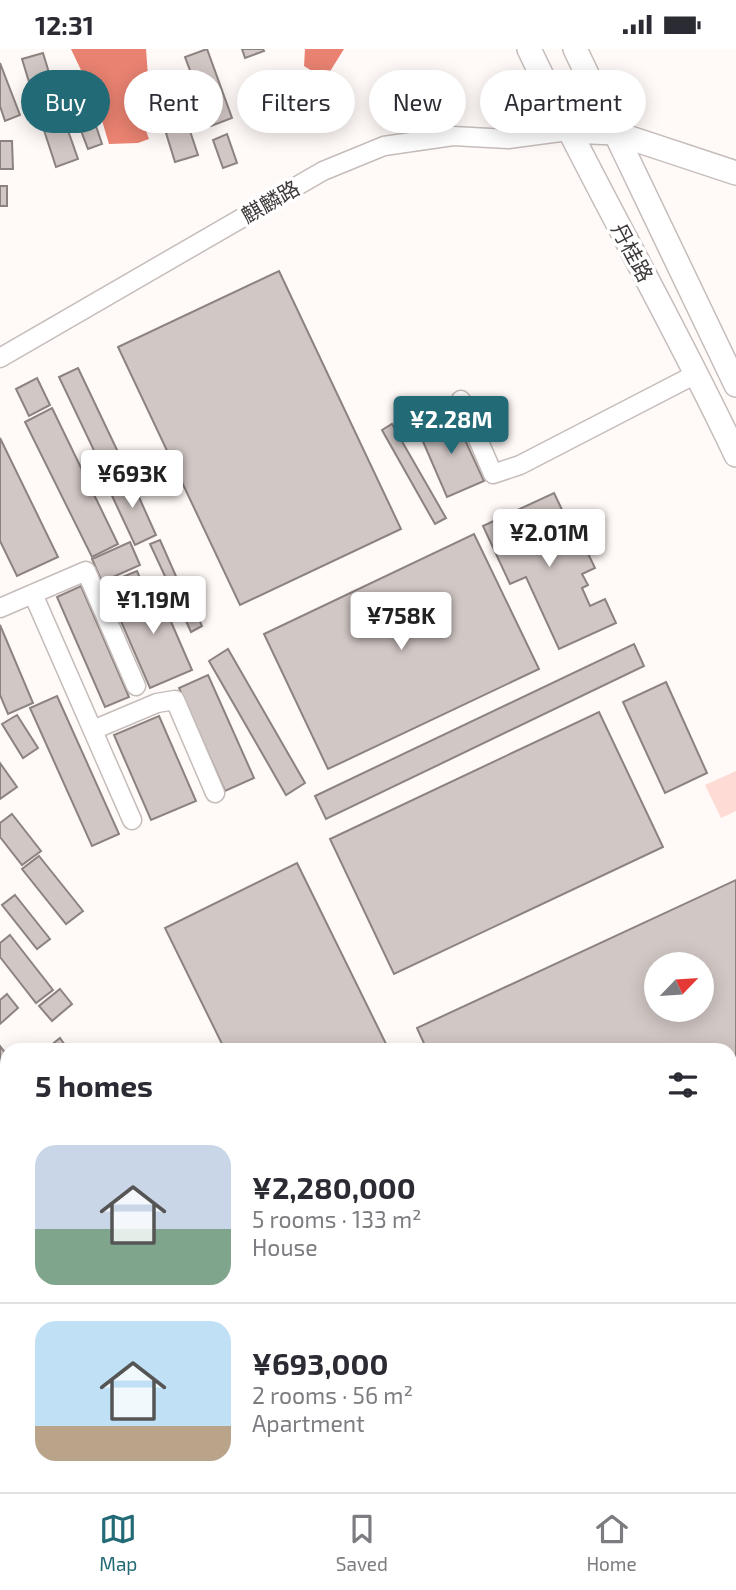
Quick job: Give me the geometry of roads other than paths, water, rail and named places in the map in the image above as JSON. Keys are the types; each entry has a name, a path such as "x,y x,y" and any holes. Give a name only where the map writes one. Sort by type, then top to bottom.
{"main road":[{"name":"丹桂路","path":"529,49 539,70"},
{"name":"丹桂路","path":"575,49 736,385"},
{"name":"丹桂路","path":"569,133 698,373 736,455"},
{"path":"599,133 615,134 736,173"}],"street":[{"name":"麒麟路","path":"0,358 323,170 384,146 453,136 508,139 553,133"},
{"path":"461,400 493,474 520,465 698,373"},
{"path":"0,608 86,571 136,686"},
{"path":"33,594 132,820"},
{"path":"93,730 157,703 175,700 215,793"}]}
